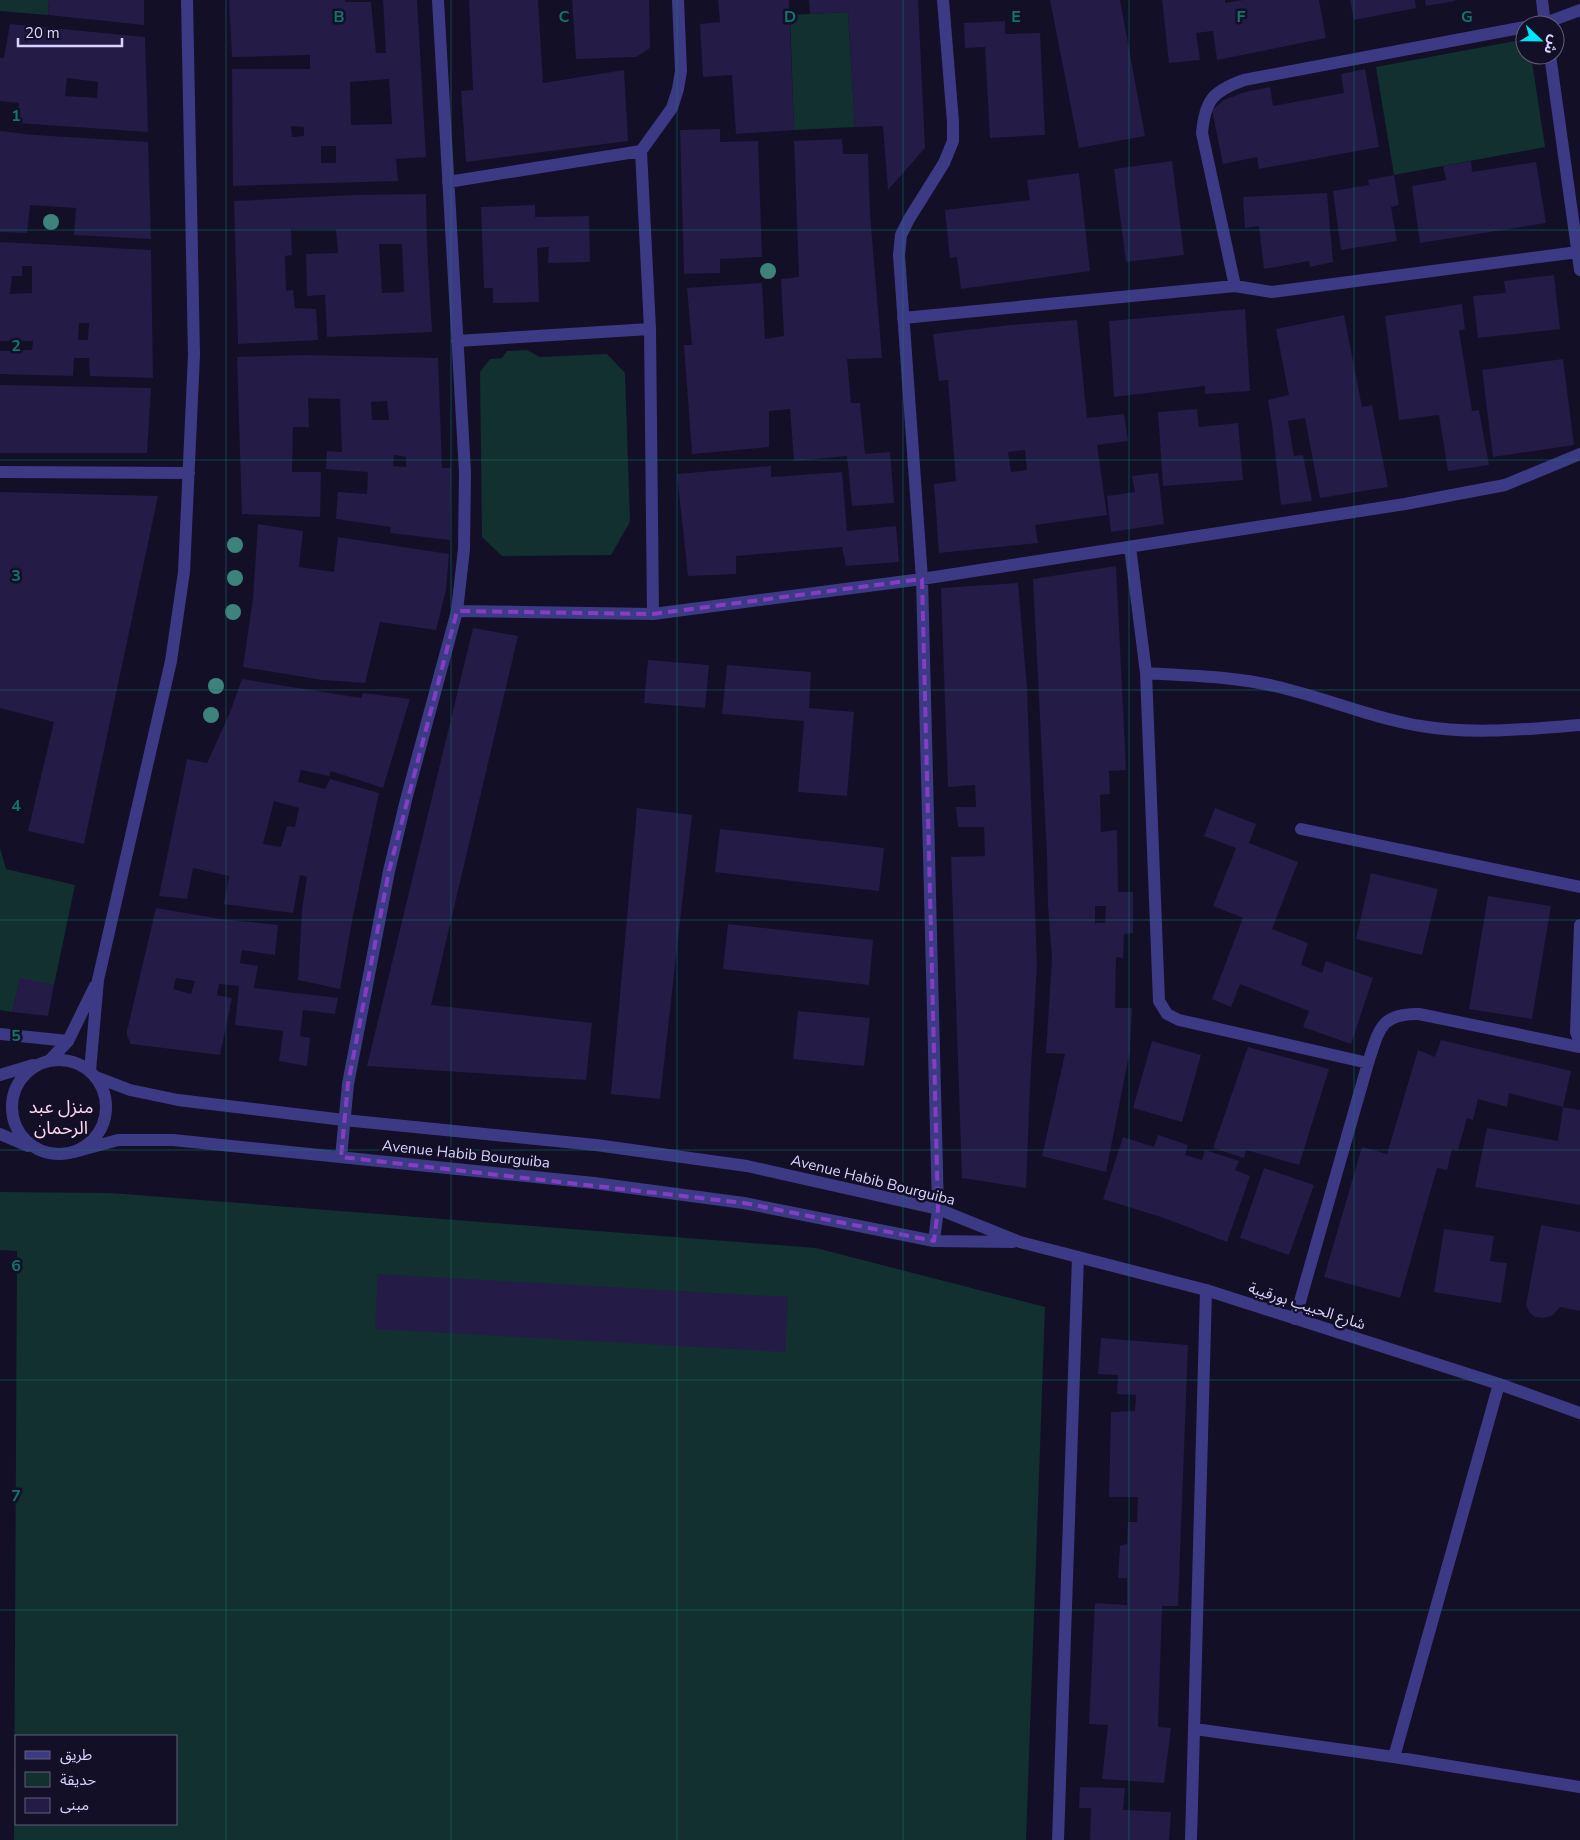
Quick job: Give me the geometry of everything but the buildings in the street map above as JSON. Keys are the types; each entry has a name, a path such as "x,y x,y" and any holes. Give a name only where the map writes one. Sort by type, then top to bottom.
{"street":[{"path":"93,1074 98,980 171,661 184,572 194,355 187,0"},
{"path":"341,1157 348,1084 389,872 457,611 464,549 465,472 438,0"},
{"path":"654,614 650,329 641,151 672,108 678,89 681,71 678,0"},
{"path":"934,1241 938,1209 922,579 899,255 901,235 909,218 944,163 953,142 943,0"},
{"path":"1541,15 1542,0"},
{"path":"1565,15 1580,10"},
{"path":"1235,286 1202,133 1204,117 1209,102 1223,87 1244,80 1515,29"},
{"path":"1551,65 1580,270"},
{"path":"448,182 641,151"},
{"path":"903,318 1235,286 1272,292 1578,252"},
{"path":"457,341 650,329"},
{"path":"457,611 654,614 922,579 1405,504 1505,484 1580,454"},
{"path":"0,472 189,473"},
{"path":"1130,547 1146,673 1160,1001 1167,1014 1178,1020 1368,1062"},
{"path":"1146,673 1237,680 1271,685 1308,694 1382,718 1421,726 1455,730 1502,731 1580,725"},
{"path":"1301,829 1580,887"},
{"path":"1580,925 1576,1032 1580,1043"},
{"path":"40,1151 26,1142 17,1130 12,1114 12,1099 17,1083 27,1071 45,1061 68,1041 98,980"},
{"path":"1295,1319 1368,1062 1379,1030 1390,1019 1402,1014 1419,1014 1580,1047"},
{"path":"0,1034 68,1041"},
{"path":"0,1075 45,1061 64,1059 78,1063 93,1074 104,1091 106,1106 104,1121 98,1134 87,1145 74,1152 62,1154 40,1151 0,1134"},
{"name":"Avenue Habib Bourguiba","path":"93,1074 130,1090 178,1100 344,1120 596,1145 747,1166 938,1209 1020,1242"},
{"name":"Avenue Habib Bourguiba","path":"74,1152 118,1140 173,1140 594,1184 744,1203 934,1241 1020,1242"},
{"name":"شارع الحبيب بورقيبة","path":"1020,1242 1206,1290 1498,1384 1580,1413"},
{"path":"1058,1840 1078,1257"},
{"path":"1191,1840 1206,1290"},
{"path":"1394,1757 1498,1384"},
{"path":"1195,1729 1394,1757 1580,1787"}],"highlighted area":[{"path":"922,579 938,1209 934,1241 744,1203 341,1157 348,1084 389,871 457,611 653,614"}],"green space":[{"path":"0,0 49,0 48,15 0,11"},
{"path":"848,12 855,127 794,130 790,15"},
{"path":"1515,41 1515,65 1533,65 1545,147 1394,175 1376,67"},
{"path":"527,350 540,357 607,354 625,373 630,522 611,555 502,556 482,537 480,372 490,359 502,358 507,351"},
{"path":"0,848 6,869 75,885 54,985 20,979 12,1012 0,1010"},
{"path":"0,1192 111,1193 816,1248 1045,1307 1026,1840 14,1840 17,1251 0,1250"}],"district":[{"name":"منزل عبد الرحمان","path":"61,1117"}]}
